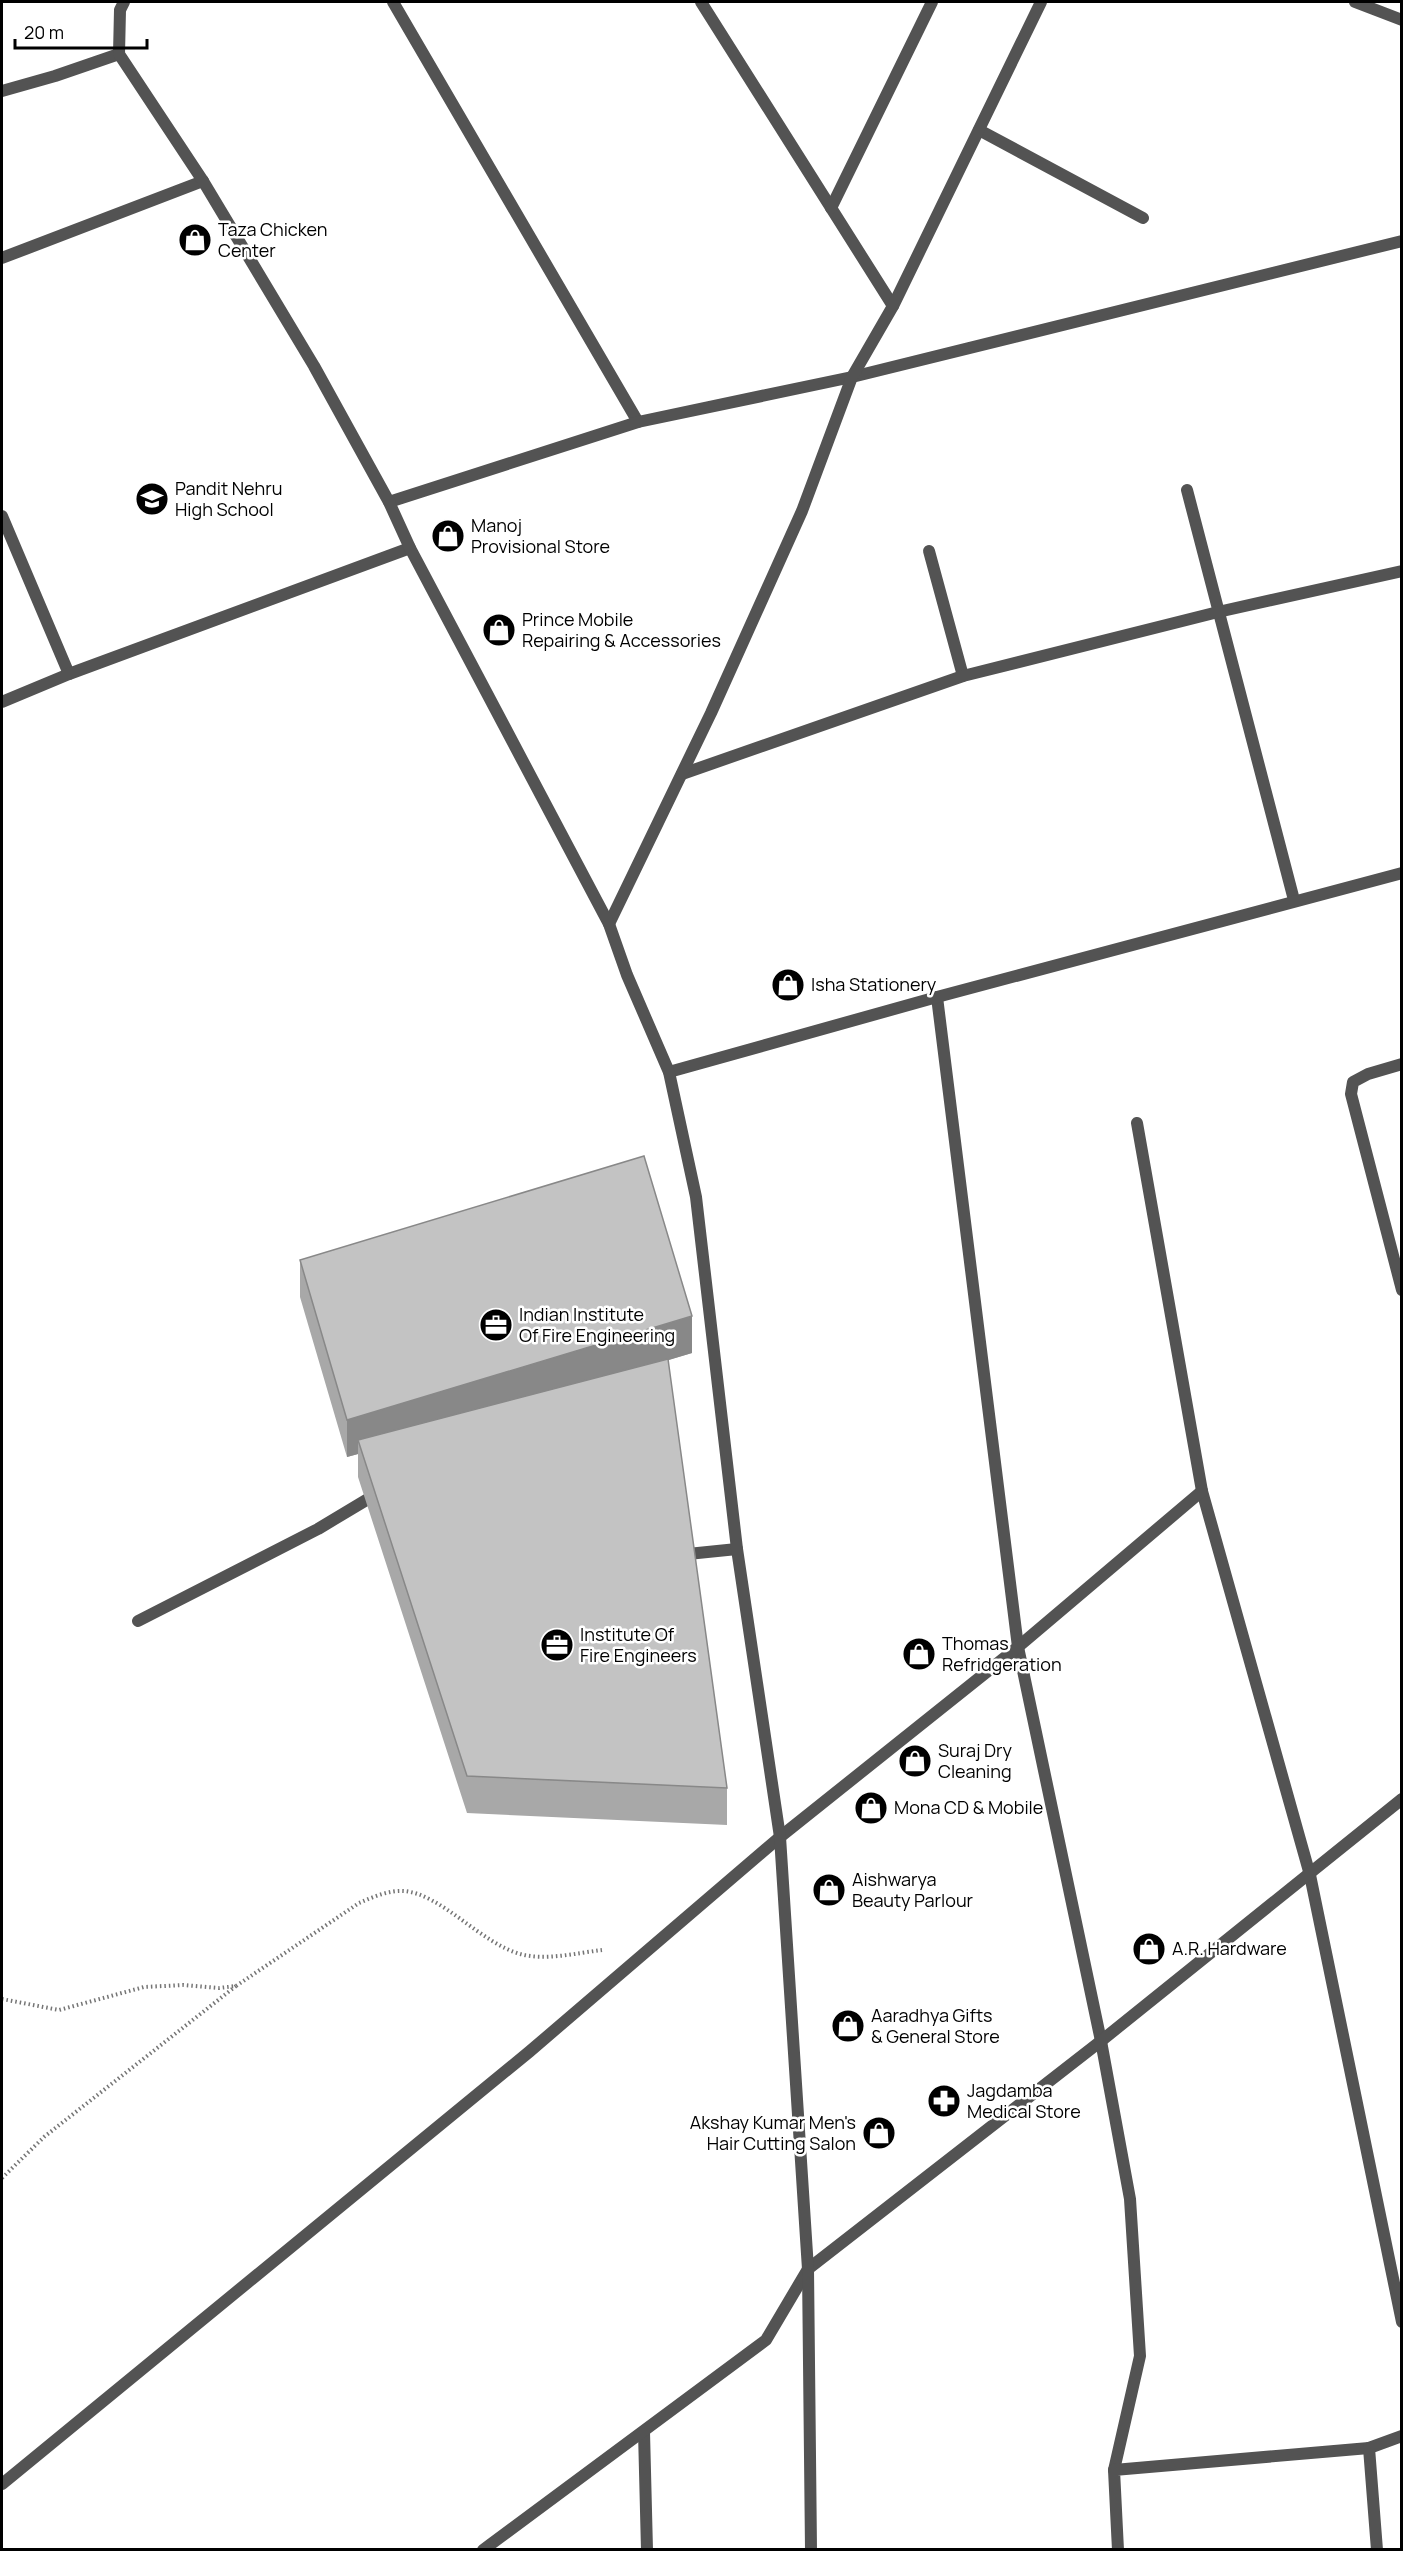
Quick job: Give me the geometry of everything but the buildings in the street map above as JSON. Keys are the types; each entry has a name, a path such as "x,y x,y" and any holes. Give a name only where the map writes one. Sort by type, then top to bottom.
{"street":[{"path":"393,2 638,422"},
{"path":"701,2 892,306"},
{"path":"831,208 932,2"},
{"path":"609,924 682,774 802,511 852,377 892,306 1041,2"},
{"path":"1355,2 1401,20"},
{"path":"119,4 119,54 203,181 314,366 388,502 410,548 609,924 627,975 669,1072 696,1197 737,1549 780,1837 808,2269 811,2550"},
{"path":"2,91 119,54"},
{"path":"979,130 1143,218"},
{"path":"2,258 203,181"},
{"path":"388,502 638,422 852,377 1401,241"},
{"path":"1187,490 1294,900"},
{"path":"2,516 69,674"},
{"path":"2,702 69,674 410,548"},
{"path":"929,551 963,676"},
{"path":"682,774 963,676 1218,612 1401,571"},
{"path":"669,1072 1294,900 1401,873"},
{"path":"937,998 1017,1647 1101,2041 1130,2199 1140,2356 1114,2470 1118,2550"},
{"path":"1401,1064 1368,1074 1353,1082 1351,1094 1401,1290"},
{"path":"1137,1123 1202,1491 1310,1875 1401,2322"},
{"path":"138,1621 318,1529 387,1488"},
{"path":"2,2484 519,2060 780,1837 1017,1647 1202,1491"},
{"path":"666,1557 737,1549"},
{"path":"483,2550 766,2340 808,2269 1101,2041 1310,1875 1401,1799"},
{"path":"644,2432 647,2550"},
{"path":"1114,2470 1369,2448 1401,2436"},
{"path":"1369,2448 1377,2550"}],"path":[{"path":"2,2178 44,2137 236,1986 360,1903 382,1894 404,1891 426,1898 493,1941 519,1954 555,1955 654,1945"},
{"path":"2,1999 59,2010 144,1987 183,1985 219,1989 236,1986"}],"place":[{"name":"Taza Chicken Center","path":"195,240"},
{"name":"Pandit Nehru High School","path":"152,499"},
{"name":"Manoj Provisional Store","path":"448,536"},
{"name":"Prince Mobile Repairing & Accessories","path":"499,630"},
{"name":"Isha Stationery","path":"788,985"},
{"name":"Indian Institute Of Fire Engineering","path":"496,1325"},
{"name":"Institute Of Fire Engineers","path":"557,1645"},
{"name":"Thomas Refridgeration","path":"919,1654"},
{"name":"Suraj Dry Cleaning","path":"915,1761"},
{"name":"Mona CD & Mobile","path":"871,1808"},
{"name":"Aishwarya Beauty Parlour","path":"829,1890"},
{"name":"A.R. Hardware","path":"1149,1949"},
{"name":"Aaradhya Gifts & General Store","path":"848,2026"},
{"name":"Jagdamba Medical Store","path":"944,2101"},
{"name":"Akshay Kumar Men's Hair Cutting Salon","path":"879,2133"}]}
